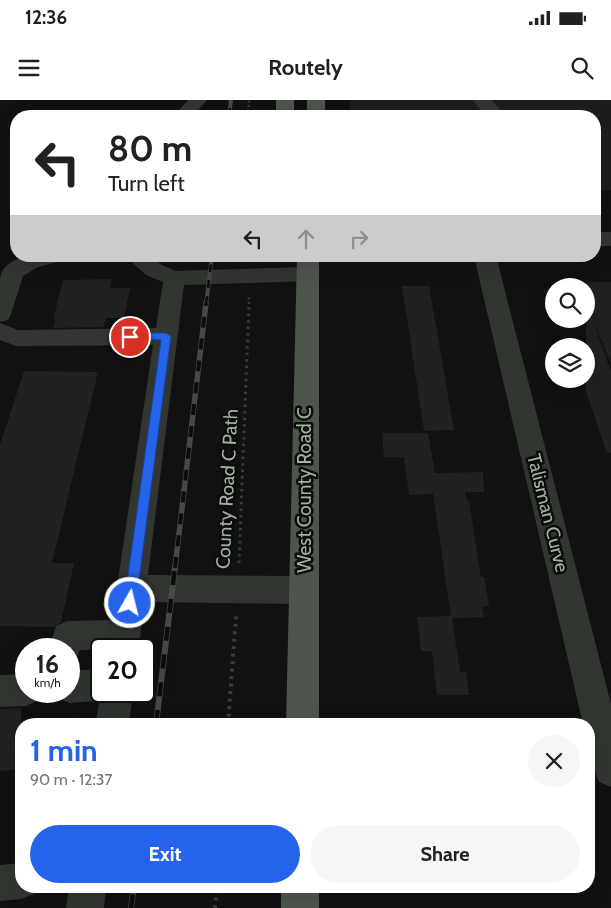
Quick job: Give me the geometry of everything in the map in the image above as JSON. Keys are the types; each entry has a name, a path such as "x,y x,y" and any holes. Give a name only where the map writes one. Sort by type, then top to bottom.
{"main road":[{"name":"West County Road C","path":"302,718 307,265"},
{"path":"300,893 300,908"}],"street":[{"path":"189,110 198,100"},
{"path":"0,314 12,272 31,262"},
{"path":"144,262 154,270 174,278 248,276 307,265"},
{"name":"Talisman Curve","path":"485,262 611,770"},
{"path":"124,638 174,278"},
{"path":"0,331 16,338 166,336"},
{"path":"132,588 238,591 304,590"},
{"path":"67,638 67,636 90,638"},
{"path":"0,691 15,690"},
{"path":"113,718 115,703"},
{"path":"0,883 15,882"},
{"path":"84,908 87,893"}],"path":[{"name":"County Road C Path","path":"228,718 238,591 244,465 248,276"},
{"path":"215,908 216,893"}],"shaded area":[{"path":"350,100 611,100 611,190 601,191 601,110 350,110"}],"building":[{"path":"112,279 110,288 130,288 124,318 106,318 104,327 53,328 56,319 53,320 63,280"},
{"path":"595,282 611,282 611,363 595,325"},
{"path":"402,286 429,286 454,430 424,431"},
{"path":"595,326 611,372 611,453 607,453 586,392 586,388 595,388 595,338 586,338 586,328 595,328"},
{"path":"24,371 98,372 52,563 74,563 61,622 54,627 0,626 0,445"},
{"path":"382,433 428,433 435,473 483,472 484,492 465,492 467,501 469,501 481,577 484,577 489,606 482,607 484,617 452,618 460,672 466,672 469,695 437,695 432,651 421,651 417,617 451,616 433,494 409,495 404,457 384,457"},
{"path":"21,708 21,718 15,718 15,770 0,771 0,709"}],"railway":[{"path":"230,110 231,100"},
{"path":"206,304 211,262"},
{"path":"175,568 206,303"},
{"path":"157,718 175,567"},
{"path":"131,908 133,893"}],"route":[{"path":"130,337 166,336 130,603"}]}
